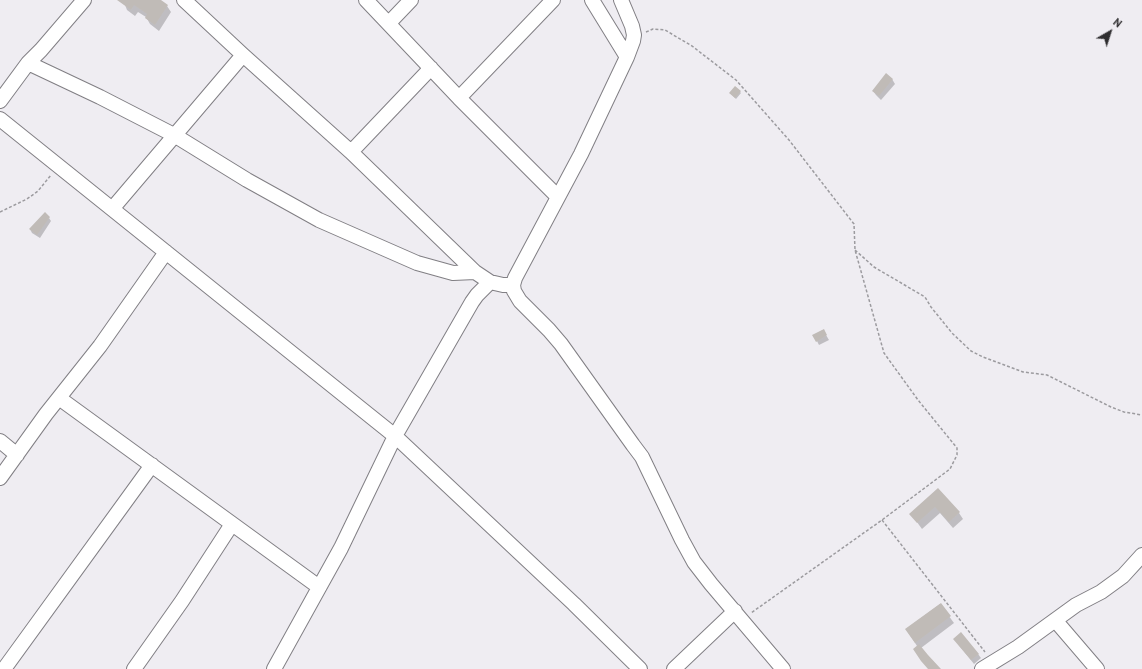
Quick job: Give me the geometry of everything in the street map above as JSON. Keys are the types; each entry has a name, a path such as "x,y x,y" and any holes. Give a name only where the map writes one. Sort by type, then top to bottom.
{"street":[{"path":"0,102 28,63 84,0"},
{"path":"184,0 351,152 475,272 490,282 503,285 513,285"},
{"path":"366,0 459,98 558,197"},
{"path":"389,23 411,0"},
{"path":"459,98 553,0"},
{"path":"592,0 627,57"},
{"path":"621,0 632,26 634,34 633,41 627,57 581,154 515,278 513,285 514,291 520,301 561,344 642,456 694,562 783,669"},
{"path":"112,209 243,55"},
{"path":"28,63 174,135 247,180 319,220 375,246 417,263 453,273 475,272"},
{"path":"351,152 431,68"},
{"path":"0,119 395,436 574,604 640,669"},
{"path":"0,478 59,398 100,346 166,252"},
{"path":"274,669 341,548 395,436 472,302 477,294 490,282"},
{"path":"59,398 319,587"},
{"path":"0,441 17,455"},
{"path":"4,669 152,465"},
{"path":"134,669 182,601 232,524"},
{"path":"987,665 1018,647 1076,605 1101,592 1123,576 1142,555"},
{"path":"674,669 738,615"},
{"path":"1055,620 1097,669"}],"path":[{"path":"633,41 644,33 653,29 665,30 692,46 736,80 789,140 854,224 855,250 884,353 918,400 957,448 957,455 950,469 882,520 738,615"},
{"path":"0,212 27,199 38,191 58,166"},
{"path":"855,250 874,267 925,297 931,307 952,333 971,351 1023,372 1047,375 1110,407 1124,412 1142,415"},
{"path":"882,520 987,665"}],"building":[{"path":"117,0 161,0 168,5 155,25 145,18 147,14 134,5 131,10"},
{"path":"886,73 893,79 879,96 872,91"},
{"path":"735,86 741,91 735,98 729,93"},
{"path":"45,212 50,217 37,235 29,229"},
{"path":"824,329 827,335 816,342 812,335"},
{"path":"938,488 960,512 949,522 935,507 917,523 909,514"},
{"path":"941,603 951,616 915,643 905,629"},
{"path":"961,632 979,654 971,660 953,639"},
{"path":"919,644 941,669 928,669 913,649"}]}
